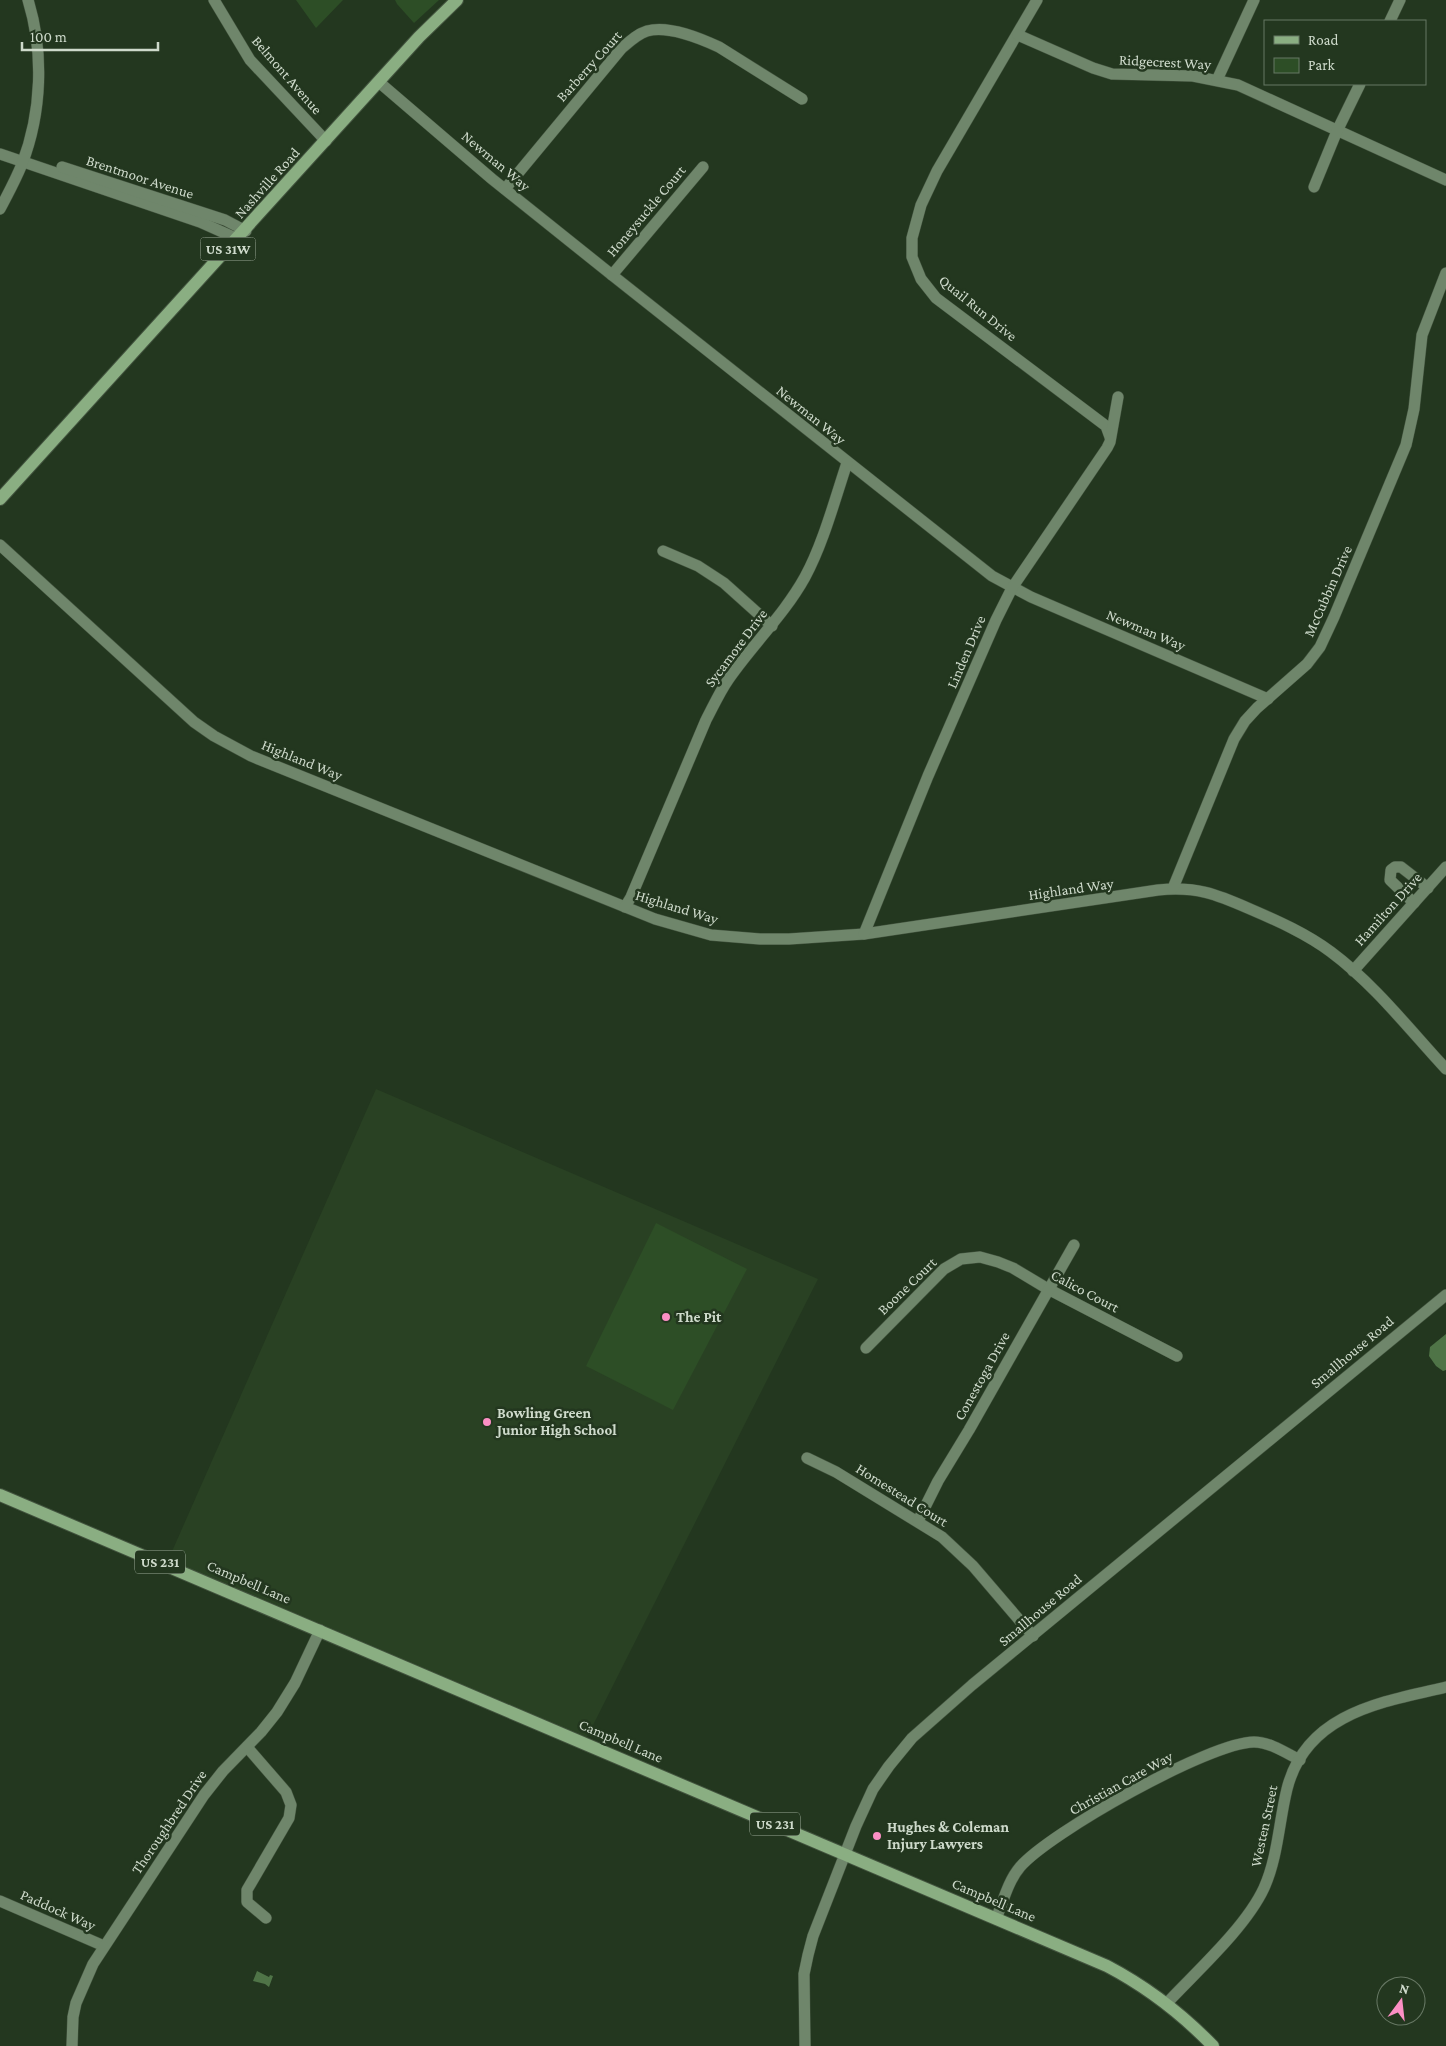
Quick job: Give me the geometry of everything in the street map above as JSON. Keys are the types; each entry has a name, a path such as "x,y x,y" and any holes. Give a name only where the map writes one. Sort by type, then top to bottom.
{"main road":[{"name":"Nashville Road","path":"0,499 242,235 419,38 457,0"},
{"name":"Campbell Lane","path":"0,1495 1107,1966 1146,1988 1167,2003 1213,2046"}],"street":[{"path":"0,209 23,162 33,124 39,77 35,32 28,0"},
{"name":"Belmont Avenue","path":"214,0 250,60 326,140"},
{"name":"Quail Run Drive","path":"1037,0 924,194 912,238 912,257 921,279 936,298 1106,426 1110,438"},
{"path":"1218,80 1254,0"},
{"path":"1390,20 1400,0"},
{"name":"Barberry Court","path":"505,189 621,48 646,31 666,30 705,40 802,99"},
{"name":"Ridgecrest Way","path":"1018,34 1093,68 1112,74 1178,75 1218,80 1238,85 1446,180"},
{"name":"Newman Way","path":"380,83 505,189 979,568 1012,588 1268,699"},
{"path":"1314,187 1337,131 1360,85"},
{"name":"Brentmoor Avenue","path":"0,154 242,235"},
{"name":"Honeysuckle Court","path":"612,275 704,166"},
{"name":"McCubbin Drive","path":"1173,888 1234,739 1245,721 1307,664 1324,639 1400,462 1410,427 1422,335 1446,273"},
{"name":"Linden Drive","path":"864,934 928,776 996,620 1012,588 1107,448 1118,397"},
{"name":"Sycamore Drive","path":"625,907 631,897 706,720 729,679 772,626 805,577 847,463"},
{"name":"Highland Way","path":"0,545 169,700 214,736 251,756 625,907 684,928 728,938 789,939 864,934 1173,888 1194,888 1210,892 1274,919 1331,952 1353,971 1446,1069"},
{"path":"663,551 698,566 724,583 772,626"},
{"path":"1414,902 1390,880 1391,870 1395,867 1401,867 1428,888"},
{"name":"Hamilton Drive","path":"1353,971 1446,867"},
{"name":"Conestoga Drive","path":"918,1521 938,1481 1074,1245"},
{"name":"Calico Court","path":"976,1257 989,1259 1013,1268 1048,1289 1177,1356"},
{"name":"Boone Court","path":"866,1348 944,1269 961,1259 976,1257"},
{"name":"Smallhouse Road","path":"805,2046 804,1974 813,1936 873,1789 912,1738 965,1692 1446,1295"},
{"name":"Homestead Court","path":"806,1458 836,1472 942,1537 957,1551 1033,1636"},
{"name":"Thoroughbred Drive","path":"72,2046 73,2017 76,2003 86,1977 104,1946 204,1795 223,1771 262,1732 284,1702 320,1630"},
{"name":"Westen Street","path":"1167,2003 1226,1940 1259,1899 1273,1864 1287,1788 1300,1760 1321,1734 1350,1713 1446,1687"},
{"name":"Christian Care Way","path":"996,1919 1012,1880 1018,1869 1029,1858 1073,1828 1146,1784 1203,1756 1248,1742 1267,1744 1300,1760"},
{"path":"247,1748 286,1792 291,1805 289,1818 247,1890 247,1902 266,1918"},
{"name":"Paddock Way","path":"0,1901 104,1946"}],"shaded area":[{"name":"Bowling Green Junior High School","path":"376,1089 818,1279 584,1743 166,1565"},
{"path":"1446,1334 1446,1370 1443,1371 1436,1366 1429,1356 1430,1347"},
{"path":"257,1971 269,1977 270,1975 273,1976 269,1987 253,1981"}],"green space":[{"path":"296,0 343,0 316,28"},
{"path":"395,0 439,0 414,23"},
{"name":"The Pit","path":"656,1223 747,1269 673,1410 586,1366"}],"place":[{"name":"The Pit","path":"666,1317"},
{"name":"Bowling Green Junior High School","path":"487,1422"},
{"name":"Hughes & Coleman Injury Lawyers","path":"877,1836"}]}
